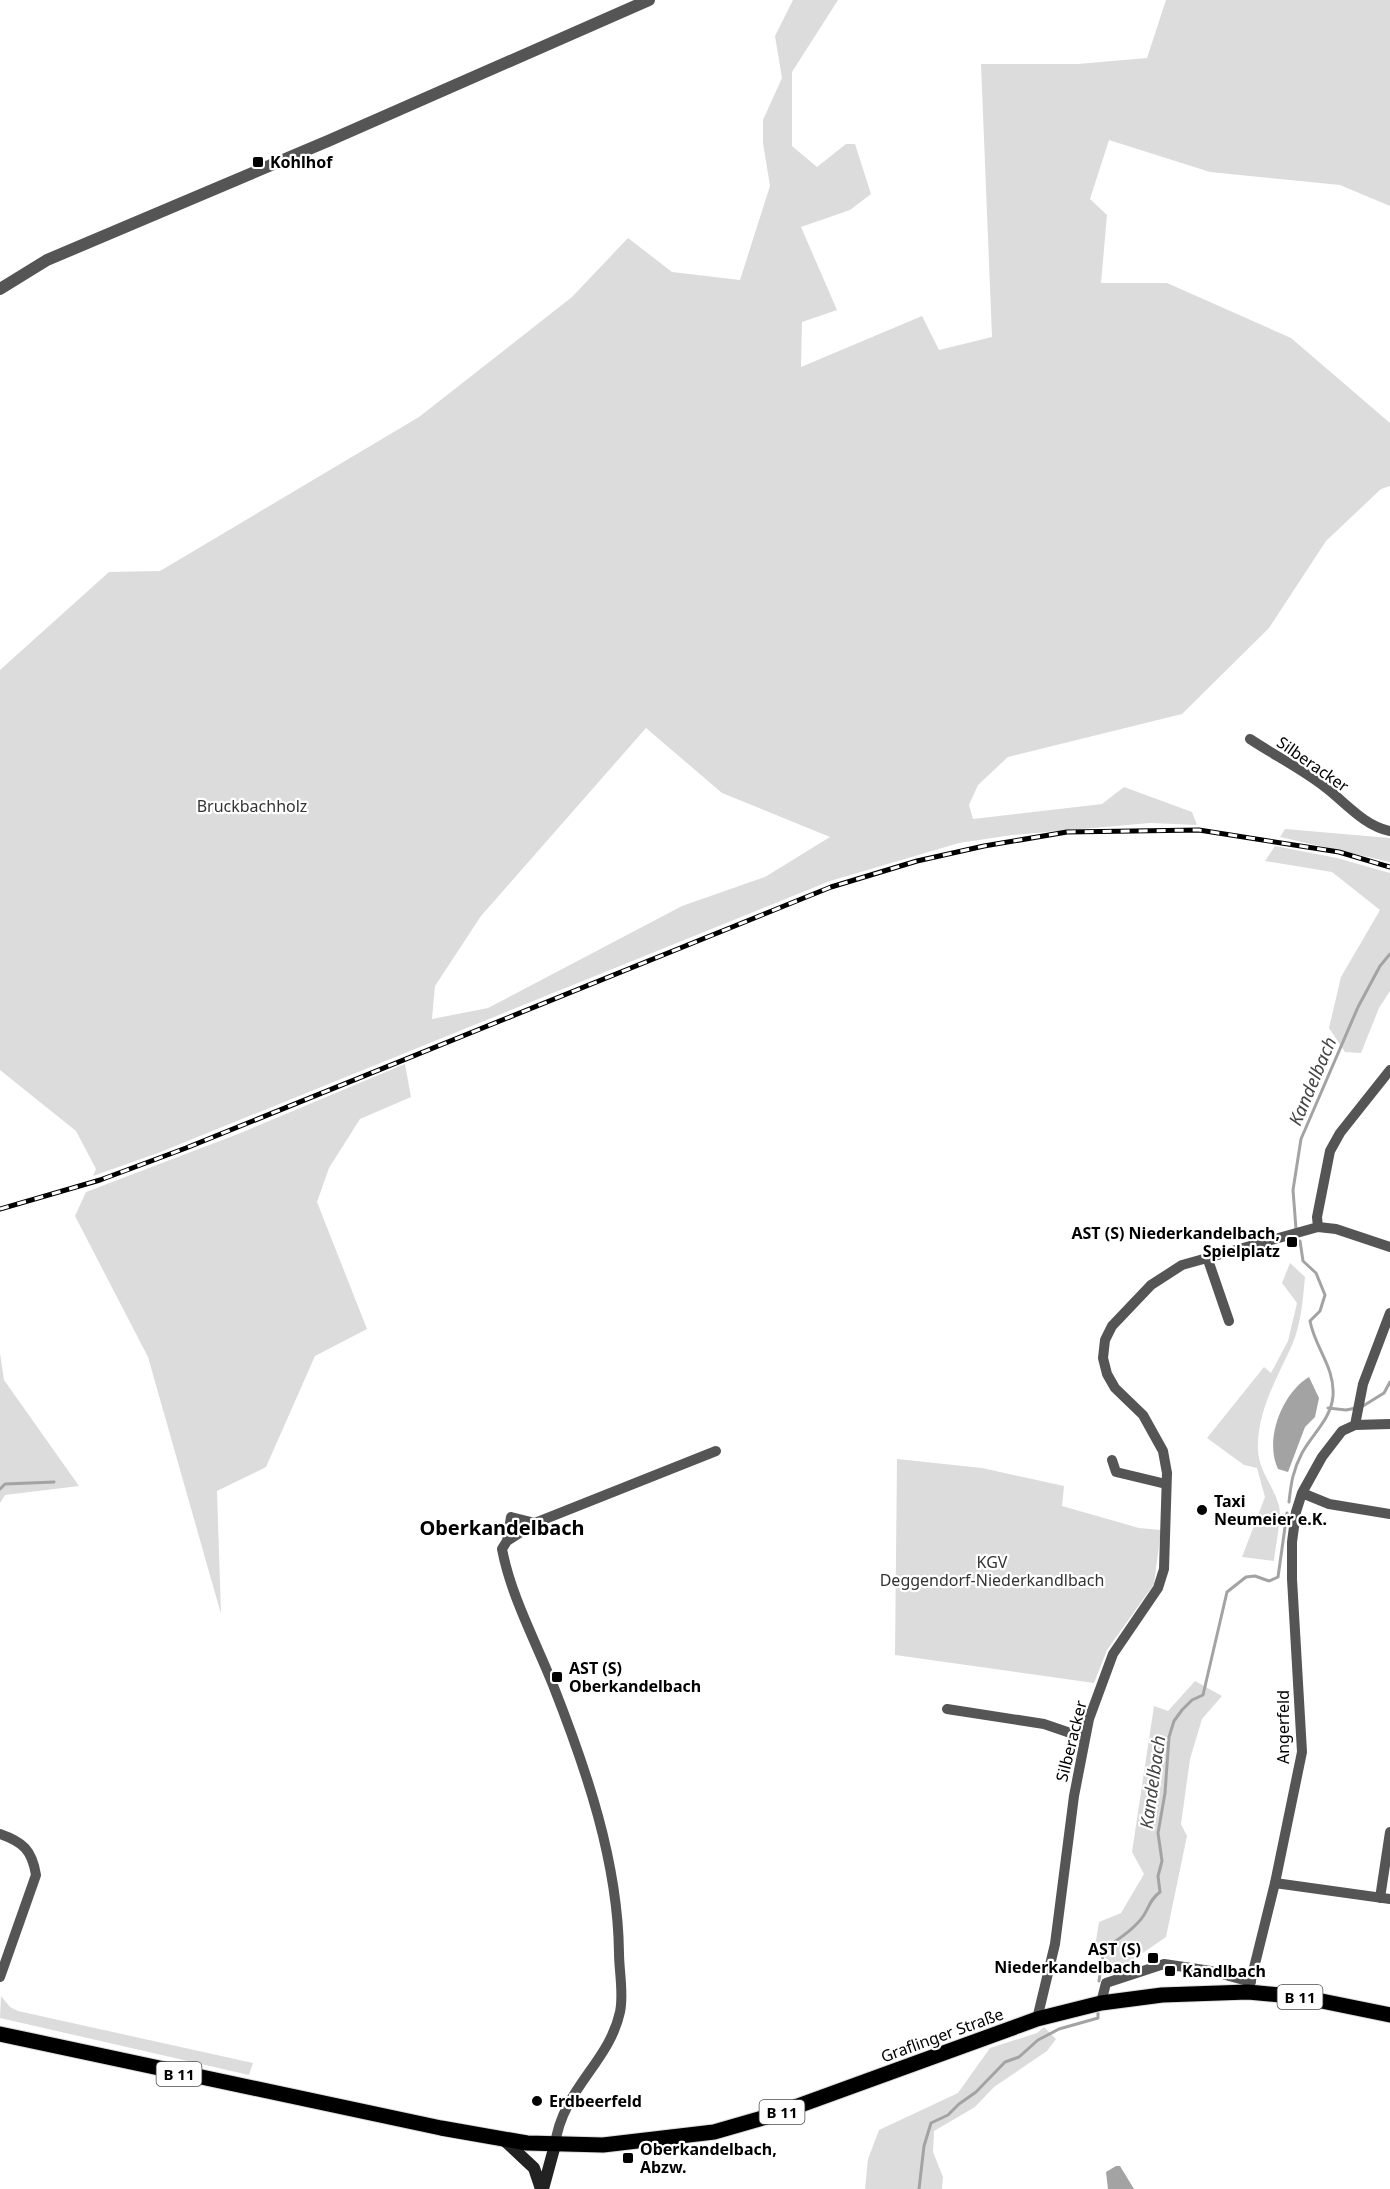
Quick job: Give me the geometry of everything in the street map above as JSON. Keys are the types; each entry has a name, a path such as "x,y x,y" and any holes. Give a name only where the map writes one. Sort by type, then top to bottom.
{"main road":[{"name":"Graflinger Straße","path":"555,2145 633,2143 714,2132 773,2115 1037,2019 1101,2003 1250,1987 1390,2015"},
{"name":"B 11","path":"3,2035 341,2108 503,2139 555,2145"},
{"path":"503,2139 534,2168 542,2189"},
{"path":"542,2189 555,2145"}],"street":[{"path":"0,289 47,260 328,141 649,0"},
{"name":"Silberacker","path":"1250,739 1324,786 1364,819 1380,829 1390,831"},
{"path":"1318,1227 1317,1217 1330,1151 1340,1133 1390,1070"},
{"name":"Silberacker","path":"1037,2019 1055,1944 1074,1796 1089,1719 1113,1654 1158,1588 1164,1569 1166,1484 1163,1450 1155,1433 1107,1374 1103,1358 1105,1340 1112,1326 1151,1285 1182,1265 1318,1227 1336,1229 1390,1247"},
{"path":"1207,1257 1228,1321"},
{"path":"1390,1312 1363,1384 1355,1425 1390,1424"},
{"name":"Angerfeld","path":"1250,1987 1275,1883 1302,1752 1292,1570 1296,1512 1302,1493 1322,1457 1342,1431 1355,1425"},
{"path":"507,1540 535,1523 716,1451"},
{"path":"1112,1460 1116,1472 1166,1484"},
{"path":"1302,1493 1329,1504 1390,1514"},
{"path":"535,1523 511,1517 507,1540 502,1549 509,1581 554,1686 601,1823 619,1935 621,2011 609,2041 566,2105 557,2127 555,2145"},
{"path":"947,1709 1044,1724 1085,1738"},
{"path":"1275,1883 1385,1899 1390,1832"},
{"path":"0,1834 20,1841 28,1849 33,1859 36,1875 0,1977"},
{"path":"1101,2003 1106,1983 1164,1964 1211,1971 1250,1987"}],"green space":[{"name":"Bruckbachholz","path":"793,0 838,0 792,72 792,146 817,167 846,144 855,144 871,194 850,210 801,227 837,310 802,322 801,367 922,316 939,350 992,337 981,64 1078,64 1147,58 1166,0 1390,0 1390,206 1340,185 1210,172 1109,140 1090,199 1107,215 1101,283 1167,283 1291,338 1390,423 1390,486 1381,489 1326,541 1269,628 1182,714 1008,757 978,785 969,805 973,819 1102,804 1124,787 1192,812 1197,825 1150,823 1012,835 959,843 830,881 158,1153 93,1176 96,1169 76,1131 0,1070 0,670 109,572 160,571 419,417 572,297 628,238 672,272 740,280 770,186 763,143 763,120 782,78 775,36","holes":["646,728 722,793 830,837 765,877 682,906 488,1008 432,1019 435,986 481,916"]},
{"path":"1285,829 1390,838 1390,862 1280,837"},
{"path":"1275,846 1337,858 1390,873 1390,991 1379,1008 1361,1053 1345,1052 1329,1028 1341,977 1380,910 1332,872 1265,861"},
{"path":"405,1064 411,1097 360,1119 329,1168 317,1202 367,1329 315,1356 266,1467 217,1491 221,1614 148,1357 75,1216 86,1192 238,1134"},
{"path":"1290,1263 1305,1277 1298,1329 1266,1403 1258,1441 1259,1460 1280,1511 1274,1561 1242,1557 1265,1497 1257,1468 1244,1465 1207,1438 1264,1367 1271,1373 1288,1341 1297,1303 1282,1283"},
{"path":"0,1353 4,1380 79,1486 5,1495 0,1503"},
{"name":"KGV Deggendorf-Niederkandlbach","path":"897,1459 982,1468 1064,1486 1062,1506 1139,1528 1161,1530 1154,1584 1107,1650 1094,1683 895,1655"},
{"path":"1195,1681 1222,1696 1202,1719 1190,1759 1181,1824 1187,1836 1166,1937 1118,1970 1095,1947 1099,1922 1121,1913 1144,1874 1132,1852 1154,1706 1168,1711"},
{"path":"1,1996 10,2007 18,2011 253,2063 249,2075 0,2018"},
{"path":"1044,2027 1056,2039 1047,2051 994,2087 975,2107 934,2131 933,2152 943,2177 942,2189 865,2189 868,2159 879,2130 958,2093 990,2048 1037,2033"}],"shaded area":[{"path":"1309,1377 1319,1398 1315,1417 1305,1427 1288,1472 1278,1469 1274,1457 1275,1431 1284,1405 1299,1384"},
{"path":"1120,2166 1134,2189 1108,2189 1106,2172"}],"waterway":[{"name":"Kandelbach","path":"1296,1229 1293,1190 1301,1139 1358,1007 1380,966 1390,954"},
{"name":"Kandelbach","path":"1289,1502 1296,1465 1329,1412 1333,1396 1331,1376 1310,1321 1320,1311 1325,1295 1316,1273 1303,1261 1300,1241"},
{"path":"1363,1406 1384,1393 1390,1382"},
{"path":"1328,1408 1346,1410 1356,1408"},
{"path":"0,1489 5,1484 54,1482"},
{"name":"Kandelbach","path":"1099,1981 1104,1949 1136,1925 1160,1892 1158,1876 1162,1861 1158,1833 1165,1793 1169,1737 1174,1721 1192,1700 1203,1695 1227,1592 1246,1577 1255,1576 1269,1581 1278,1577 1287,1513"},
{"name":"Kandelbach","path":"919,2189 924,2146 931,2123 948,2115 976,2092 1005,2062 1019,2057 1038,2040 1059,2029 1098,2018 1098,2013"}],"railway":[{"path":"0,1209 100,1180 186,1148 831,887 917,861 984,846 1067,832 1199,830 1339,852 1390,867"}],"place":[{"name":"Kohlhof","path":"258,162"},
{"name":"AST (S) Niederkandelbach, Spielplatz","path":"1292,1242"},
{"name":"Taxi Neumeier e.K.","path":"1202,1510"},
{"name":"AST (S) Oberkandelbach","path":"557,1677"},
{"name":"AST (S) Niederkandelbach","path":"1153,1958"},
{"name":"Kandlbach","path":"1170,1971"},
{"name":"Erdbeerfeld","path":"537,2101"},
{"name":"Oberkandelbach, Abzw.","path":"628,2158"}],"district":[{"name":"Oberkandelbach","path":"502,1527"}]}
